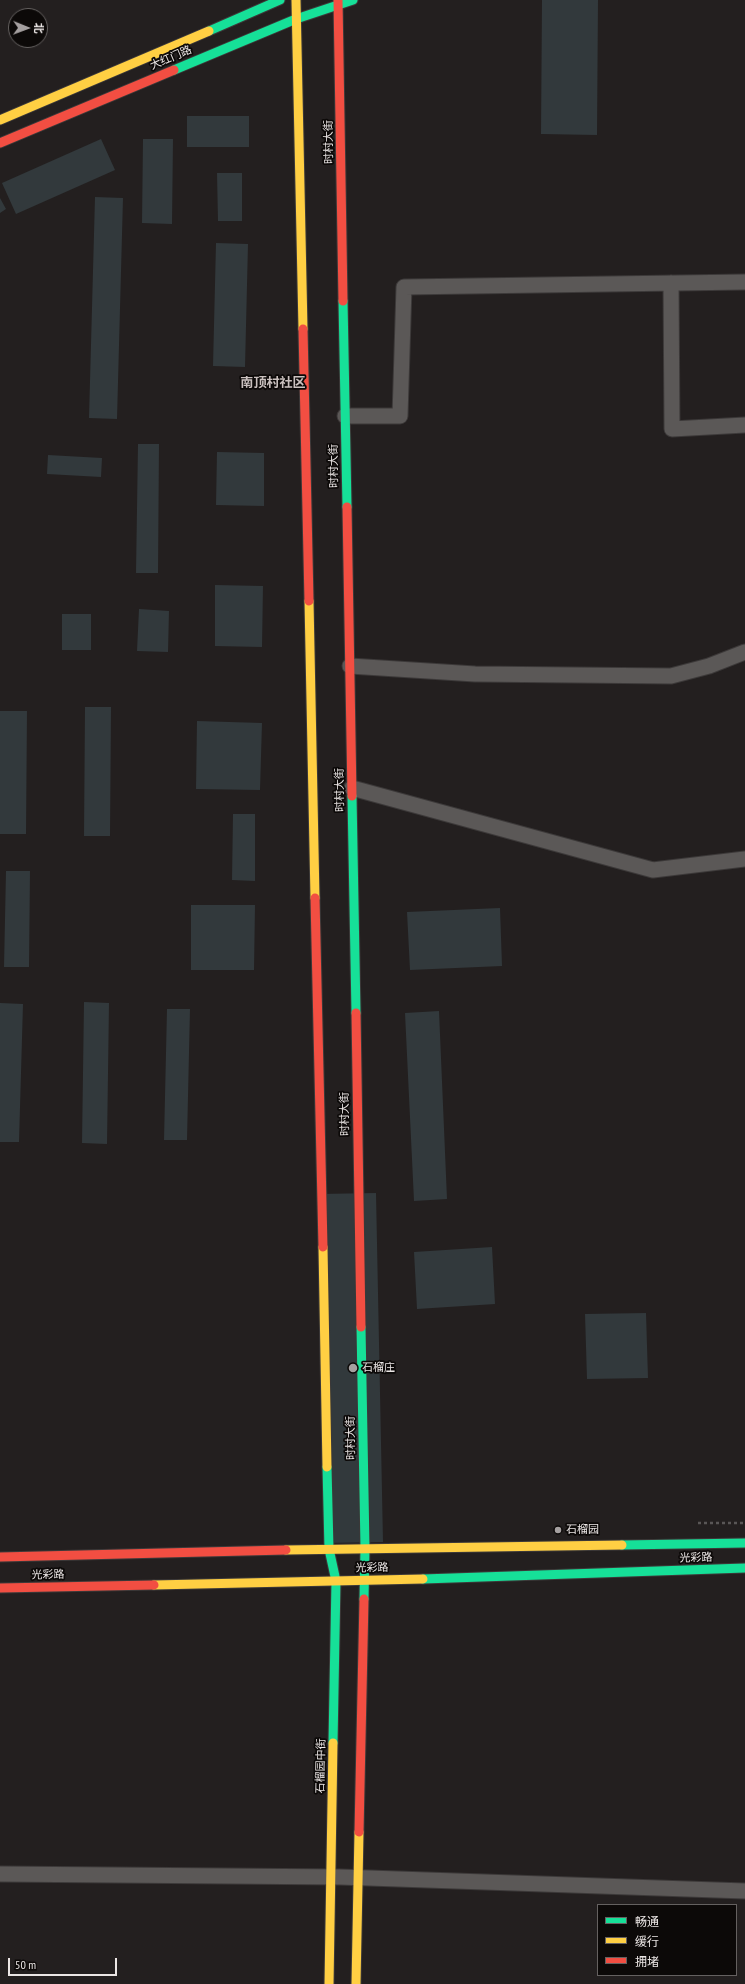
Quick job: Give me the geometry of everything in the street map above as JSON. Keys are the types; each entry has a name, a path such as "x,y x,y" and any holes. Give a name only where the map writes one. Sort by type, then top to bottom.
{"main road":[{"name":"大红门路","path":"0,120 280,0"},
{"path":"296,0 329,1549"},
{"name":"大红门路","path":"0,143 296,19 338,3 353,0"},
{"name":"时村大街","path":"338,3 365,1548 364,1580"},
{"name":"光彩路","path":"0,1557 365,1548 745,1543"},
{"name":"石榴园中街","path":"329,1549 336,1580 330,1984"},
{"name":"光彩路","path":"0,1588 518,1577 745,1568"},
{"path":"356,1984 364,1580"}],"street":[{"path":"345,416 400,416 404,287 745,282"},
{"path":"671,283 672,429 745,425"},
{"path":"350,666 475,674 671,676 709,666 745,652"},
{"path":"352,788 653,870 745,859"},
{"path":"0,1874 331,1877 745,1891"}],"path":[{"path":"698,1523 745,1523"}],"building":[{"path":"542,0 598,0 597,135 541,134"},
{"path":"187,116 249,116 249,147 187,147"},
{"path":"101,139 115,170 16,214 2,183"},
{"path":"143,139 173,139 172,224 142,223"},
{"path":"217,173 242,173 242,221 218,221"},
{"path":"95,197 123,198 117,419 89,418"},
{"path":"0,198 6,209 0,213"},
{"path":"216,243 248,244 245,367 213,366"},
{"path":"138,444 159,444 158,573 136,573"},
{"path":"217,452 264,453 264,506 216,505"},
{"path":"48,455 102,458 101,477 47,474"},
{"path":"215,585 263,586 262,647 215,646"},
{"path":"139,609 169,611 168,652 137,651"},
{"path":"62,614 91,614 91,650 62,650"},
{"path":"85,707 111,707 110,836 84,836"},
{"path":"0,711 27,711 26,834 0,834"},
{"path":"197,721 262,723 260,790 196,789"},
{"path":"233,814 255,814 255,881 232,880"},
{"path":"6,871 30,871 29,967 4,967"},
{"path":"191,905 255,905 254,970 191,970"},
{"path":"500,908 502,966 410,970 407,912"},
{"path":"84,1002 109,1003 107,1144 82,1143"},
{"path":"0,1003 23,1004 19,1142 0,1142"},
{"path":"167,1009 190,1009 187,1140 164,1140"},
{"path":"439,1011 447,1199 414,1201 405,1013"},
{"path":"376,1193 383,1542 326,1543 319,1194"},
{"path":"492,1247 495,1304 417,1309 414,1252"},
{"path":"646,1313 648,1378 587,1379 585,1314"}],"traffic: fast":[{"path":"209,31 280,0"},
{"path":"174,70 296,19 353,0"},
{"path":"343,301 347,507"},
{"path":"352,796 356,1013"},
{"path":"361,1327 365,1548 364,1599"},
{"path":"327,1467 329,1549 336,1581 333,1743"},
{"path":"622,1545 745,1543"},
{"path":"423,1579 745,1568"}],"traffic: slow":[{"path":"296,0 303,329"},
{"path":"0,120 209,31"},
{"path":"309,601 315,898"},
{"path":"323,1247 327,1467"},
{"path":"286,1550 622,1545"},
{"path":"154,1585 423,1579"},
{"path":"329,1984 333,1743"},
{"path":"356,1984 359,1832"}],"traffic: jam":[{"path":"338,0 343,301"},
{"path":"0,143 174,70"},
{"path":"303,329 309,601"},
{"path":"347,507 352,796"},
{"path":"315,898 323,1247"},
{"path":"356,1013 361,1327"},
{"path":"0,1557 286,1550"},
{"path":"0,1588 154,1585"},
{"path":"359,1832 364,1599"}],"place":[{"name":"石榴庄","path":"353,1368"},
{"name":"石榴园","path":"558,1530"}],"district":[{"name":"南顶村社区","path":"273,383"}]}
